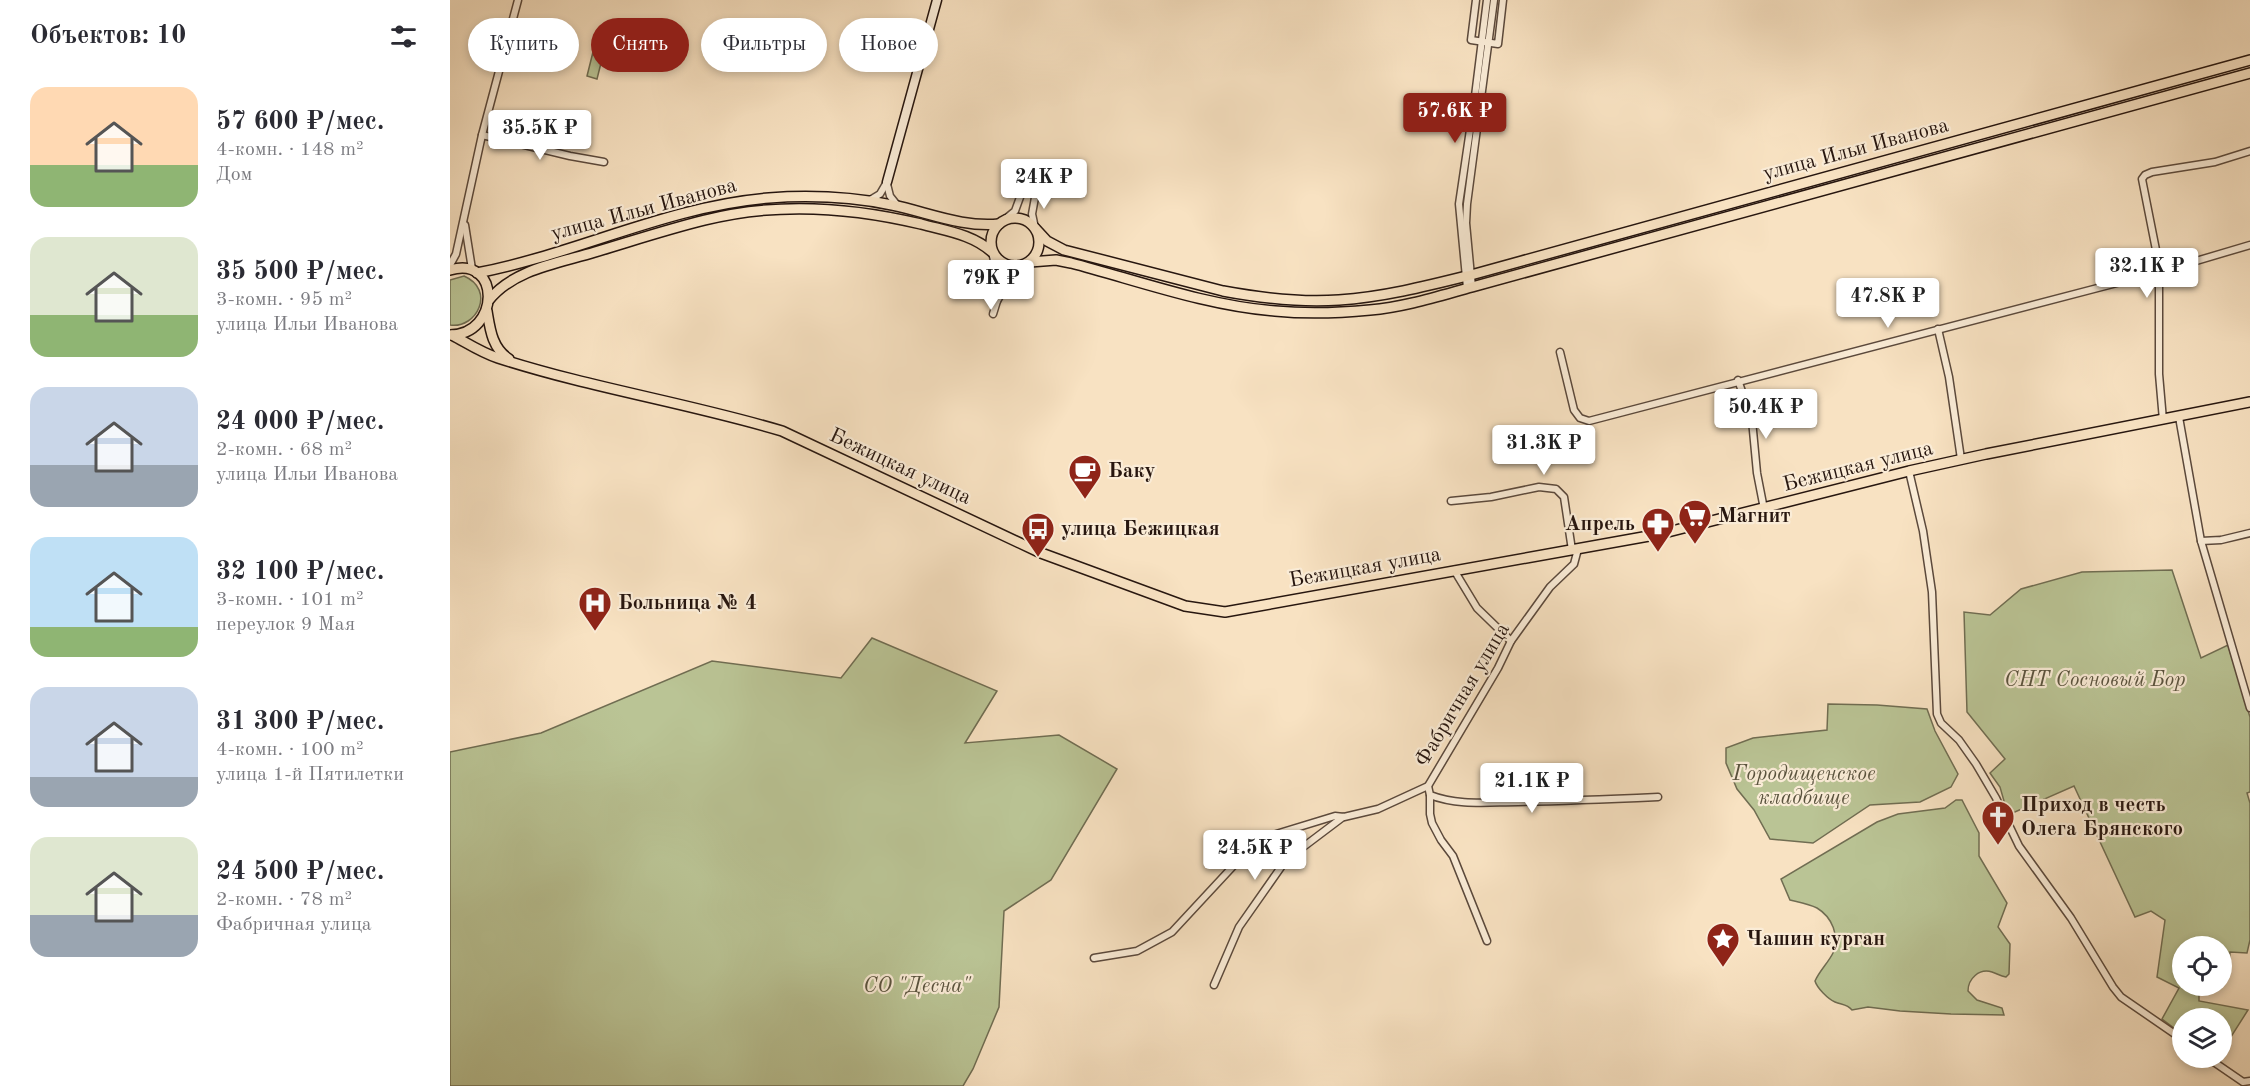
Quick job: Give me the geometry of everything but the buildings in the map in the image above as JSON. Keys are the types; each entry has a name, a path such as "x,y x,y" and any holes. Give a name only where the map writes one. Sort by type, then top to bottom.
{"main road":[{"name":"улица Ильи Иванова","path":"1035,228 1047,241 1064,250 1249,296 1337,301 1370,297 1409,291 1468,276 2250,60"},
{"name":"улица Ильи Иванова","path":"1025,264 1056,260 1193,296 1274,311 1338,313 1373,310 1470,288 2250,73"},
{"name":"улица Ильи Иванова","path":"450,270 458,268 475,271 516,263 675,216 737,202 770,198 866,201 968,223 999,224"},
{"name":"улица Ильи Иванова","path":"489,300 520,275 706,220 772,210 832,209 888,216 974,238 992,252"},
{"path":"1022,219 1035,228 1040,242 1038,250 1025,264 1007,266 992,252 991,237 999,224 1006,220 1022,219"},
{"path":"451,335 470,330 482,319 487,310 488,289 475,271"},
{"path":"487,310 492,338 497,348 506,357 516,362"},
{"name":"Бежицкая улица","path":"451,335 496,358 575,381 749,421 782,431 1041,554 1185,606 1225,612 1660,534 1961,459 2250,402"}],"street":[{"path":"450,265 456,254 482,135 518,0"},
{"path":"866,201 880,194 887,182 937,0"},
{"path":"1476,0 1471,40 1498,44 1503,0"},
{"path":"1470,288 1467,204 1485,42 1487,0"},
{"path":"1485,42 1494,0"},
{"path":"482,135 604,162"},
{"path":"2163,420 2159,374 2159,272 2142,180 2151,172 2215,162 2250,152"},
{"path":"887,182 890,196 898,207"},
{"path":"999,224 1015,211 1023,189"},
{"path":"1035,228 1032,214 1036,192"},
{"path":"464,215 475,271"},
{"path":"1560,352 1574,410 1580,418 1588,420 2159,272 2250,245"},
{"path":"992,252 998,278 997,301"},
{"path":"993,314 997,301 1013,274 1025,264"},
{"path":"1938,329 1949,377 1961,459"},
{"path":"1738,380 1752,420 1757,473 1764,509"},
{"path":"2179,417 2201,541 2250,708"},
{"path":"1909,471 1929,569 1934,624 1936,708 1941,723 1959,740 1976,765 1996,798 2019,846 2071,918 2113,987 2121,997 2172,1032"},
{"path":"1451,501 1491,497 1539,487 1556,489 1564,497 1575,550"},
{"path":"2201,541 2221,540 2250,533"},
{"name":"Фабричная улица","path":"1094,958 1137,951 1172,932 1237,862 1263,838 1335,816 1344,817 1378,809 1428,786 1512,641 1550,587 1574,564 1575,550"},
{"path":"1454,570 1477,608 1512,641"},
{"name":"Фабричная улица","path":"1428,786 1432,824 1453,856 1487,941"},
{"path":"1430,795 1442,800 1468,803 1659,797"},
{"name":"Фабричная улица","path":"1214,985 1239,927 1286,860 1344,817"},
{"path":"2223,1068 2243,1082 2250,1081"}],"green space":[{"path":"591,60 591,72 599,72 597,79 587,76"},
{"path":"464,276 474,282 479,290 481,299 479,307 468,321 460,325 450,325 450,280"},
{"name":"СНТ Сосновый Бор","path":"2172,570 2201,658 2228,645 2250,717 2250,792 2247,793 2250,803 2250,940 2247,953 2232,952 2232,936 2172,936 2172,984 2157,977 2165,920 2151,911 2135,917 2074,786 2008,815 2000,787 1990,773 2005,759 1967,712 1964,612 1990,615 2021,589 2082,572"},
{"name":"СО \"Десна\"","path":"872,638 997,691 965,743 1059,735 1117,769 1051,880 1004,911 999,1007 973,1069 963,1086 450,1086 450,752 541,733 712,661 841,678"},
{"name":"Городищенское кладбище","path":"1828,704 1927,709 1935,731 1958,774 1951,787 1920,802 1870,805 1813,843 1770,839 1754,810 1737,789 1726,763 1726,748 1753,738 1827,730"},
{"path":"1956,800 1962,800 1979,833 1979,856 2007,903 1998,927 2010,944 2009,974 2006,977 1987,971 1979,973 1970,982 1968,991 1977,1000 2002,1008 2004,1015 1900,1011 1868,1007 1852,1010 1832,1001 1820,990 1815,981 1833,953 1836,940 1833,928 1827,916 1817,908 1790,900 1781,879 1877,822 1898,814 1945,808"},
{"name":"СНТ Сосновый Бор","path":"2175,996 2199,996 2199,1001 2248,1010 2232,1035 2232,1008 2172,1008 2172,1026 2162,1019"}],"place":[{"name":"Баку","path":"1085,500"},
{"name":"Магнит","path":"1695,545"},
{"name":"Апрель","path":"1658,553"},
{"name":"улица Бежицкая","path":"1038,558"},
{"name":"Больница № 4","path":"595,632"},
{"name":"Приход в честь Олега Брянского","path":"1998,846"},
{"name":"Чашин курган","path":"1723,968"}]}
